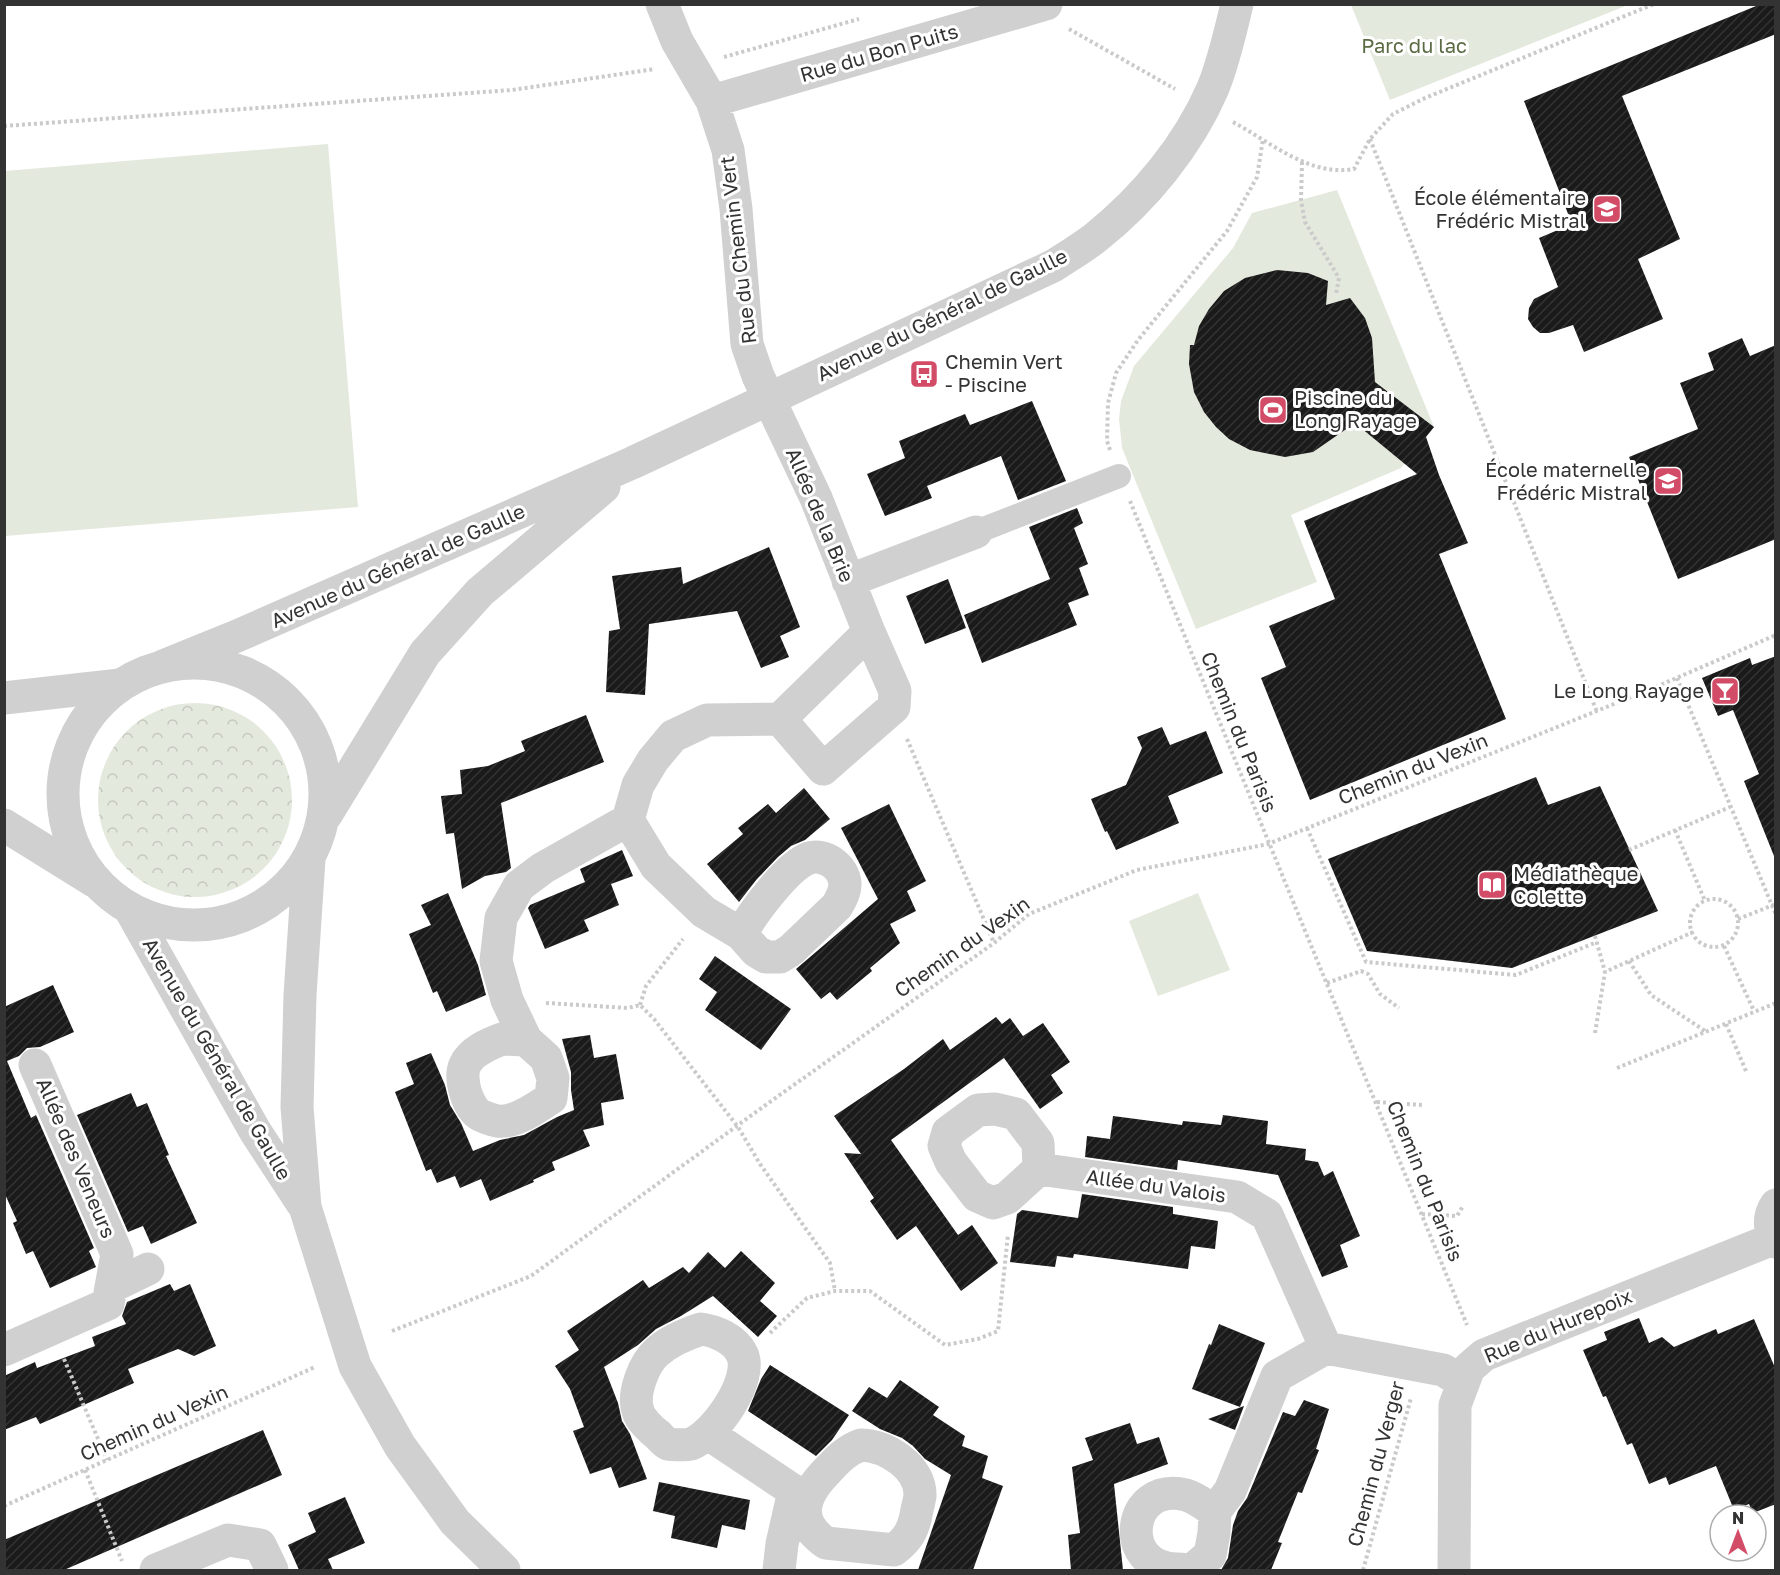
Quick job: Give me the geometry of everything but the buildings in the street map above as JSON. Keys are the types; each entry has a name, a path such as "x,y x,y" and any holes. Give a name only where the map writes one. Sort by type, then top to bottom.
{"street":[{"name":"Rue du Chemin Vert","path":"662,4 689,64 712,101 728,150 736,209 747,344 758,376 769,398"},
{"name":"Avenue du Général de Gaulle","path":"120,685 632,463 1053,266 1094,239 1134,203 1195,125 1213,87 1228,43 1237,4"},
{"name":"Rue du Bon Puits","path":"712,101 1056,14"},
{"name":"Allée de la Brie","path":"769,398 816,498 895,691 894,707"},
{"name":"Avenue du Général de Gaulle","path":"324,819 425,653 480,592 632,463"},
{"path":"848,580 1119,476"},
{"path":"526,1040 507,1000 496,961 501,918 519,886 543,868 628,820 638,785 653,760 674,736 707,720 780,718 869,632"},
{"path":"4,825 94,881 130,909 157,921 201,926 230,921 278,896 309,859 324,819 326,782 314,738 294,707 245,672 199,662 163,666"},
{"path":"4,698 120,685"},
{"path":"94,881 74,849 62,808 65,763 91,710 120,685"},
{"path":"780,718 823,769 894,707"},
{"path":"628,820 656,866 704,912 741,934"},
{"name":"Avenue du Général de Gaulle","path":"309,859 300,995 297,1107 305,1207 355,1366 400,1446 455,1522 504,1570"},
{"name":"Avenue du Général de Gaulle","path":"130,909 255,1131 305,1207"},
{"name":"Allée des Veneurs","path":"4,1350 108,1304 117,1254 35,1065"},
{"path":"995,1108 1016,1114 1038,1143 1039,1169 1007,1198 993,1203 976,1196 951,1162 944,1146 948,1132 978,1110 995,1108"},
{"name":"Allée du Valois","path":"1039,1169 1237,1197 1267,1215 1326,1348"},
{"path":"1774,1241 1770,1225 1772,1211 1776,1206"},
{"name":"Rue du Hurepoix","path":"1454,1570 1455,1406 1462,1382 1470,1368 1484,1355 1774,1241"},
{"path":"111,1287 148,1269"},
{"path":"701,1329 717,1332 743,1355 743,1373 738,1393 723,1417 707,1433 690,1444 668,1444 651,1430 638,1411 638,1389 645,1367 657,1352 670,1343 701,1329"},
{"path":"1215,1511 1230,1491 1277,1376 1326,1348 1443,1370 1462,1382"},
{"path":"707,1433 801,1492 782,1544 779,1570"},
{"path":"156,1570 228,1540 260,1545 272,1570"}],"path":[{"path":"1227,119 1302,162 1338,172 1354,169 1370,139 1393,114 1654,4"},
{"path":"1056,14 1070,32 1175,89"},
{"path":"4,126 512,90 716,59 866,17"},
{"name":"Chemin du Parisis","path":"1263,139 1257,177 1227,231 1138,339 1116,373 1108,403 1107,441 1119,476 1268,844 1377,1102 1469,1329 1484,1355"},
{"path":"1370,139 1597,712"},
{"path":"1302,162 1301,200 1305,222 1339,278 1336,294"},
{"name":"Chemin du Vexin","path":"392,1331 531,1276 702,1149 738,1127 766,1104 994,943 1029,914 1137,870 1268,844 1597,712 1776,635"},
{"path":"1677,678 1776,915"},
{"path":"894,707 994,943"},
{"path":"1629,850 1730,807"},
{"path":"1307,828 1366,962"},
{"path":"1675,830 1705,901"},
{"path":"1716,899 1726,902 1734,909 1738,919 1738,930 1724,946 1713,947 1703,944 1695,937 1690,927 1691,916 1696,907 1705,901 1716,899"},
{"path":"1738,919 1773,905"},
{"path":"640,1005 646,986 704,912"},
{"path":"1605,972 1693,932"},
{"path":"1594,1033 1605,972 1595,936"},
{"path":"1366,962 1516,975 1596,942"},
{"path":"1724,946 1754,1011"},
{"path":"1629,961 1651,995 1706,1032"},
{"path":"1327,983 1361,971 1366,962"},
{"path":"1361,971 1368,974 1380,994 1399,1008"},
{"path":"507,1000 628,1008 640,1005"},
{"path":"1617,1068 1776,1003"},
{"path":"640,1005 654,1019 738,1127 760,1164 830,1263 835,1291"},
{"path":"1726,1024 1746,1071"},
{"path":"1377,1102 1422,1105"},
{"path":"743,1355 807,1298 835,1291 870,1291 945,1345 978,1339 998,1331 1009,1223 1007,1198"},
{"path":"1422,1214 1457,1216 1463,1206"},
{"path":"52,1330 107,1460"},
{"name":"Chemin du Verger","path":"1363,1570 1409,1411 1417,1365"},
{"name":"Chemin du Vexin","path":"4,1506 315,1367"},
{"path":"85,1470 126,1570"}],"green space":[{"name":"Parc du lac","path":"1351,5 1628,5 1390,100"},
{"path":"328,144 358,507 5,536 5,171"},
{"name":"Piscine du Long Rayage","path":"1337,190 1434,427 1401,468 1291,515 1317,582 1196,629 1122,448 1119,419 1121,401 1134,366 1233,248 1252,213"},
{"path":"185,703 205,703 241,714 264,731 276,746 285,763 292,790 292,810 285,837 276,854 264,869 249,881 232,890 205,897 185,897 149,886 120,862 109,846 102,828 98,810 98,790 109,754 133,725 149,714 167,707"},
{"path":"1198,893 1230,970 1158,996 1129,921"}],"place":[{"name":"École élémentaire Frédéric Mistral","path":"1607,209"},
{"name":"Chemin Vert - Piscine","path":"924,374"},
{"name":"Piscine du Long Rayage","path":"1273,410"},
{"name":"École maternelle Frédéric Mistral","path":"1668,481"},
{"name":"Le Long Rayage","path":"1725,691"},
{"name":"Médiathèque Colette","path":"1492,885"}]}
